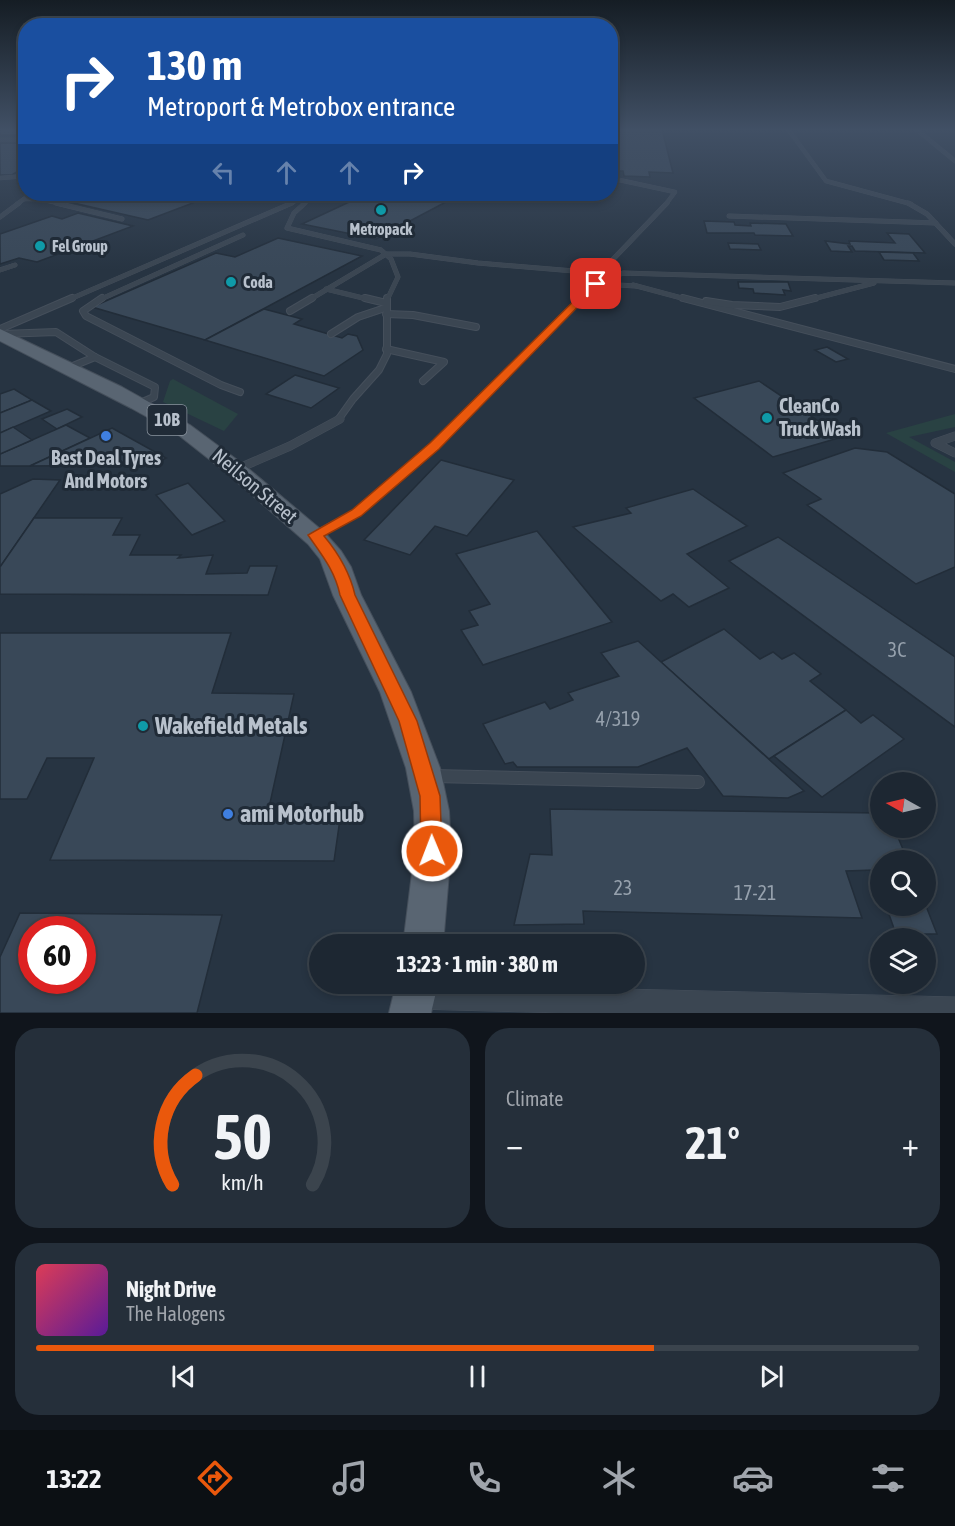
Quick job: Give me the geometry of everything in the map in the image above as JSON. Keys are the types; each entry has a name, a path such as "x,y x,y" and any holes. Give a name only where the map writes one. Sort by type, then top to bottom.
{"main road":[{"name":"Neilson Street","path":"0,334 181,428 237,469 315,535 329,552 344,580 347,595 408,721 430,796 432,871 424,934"}],"street":[{"path":"414,998 955,1010"}],"lane":[{"path":"823,176 826,181 905,201 927,214 955,244"},
{"path":"0,178 18,177"},
{"path":"596,284 598,273 674,196 675,192 618,179"},
{"path":"0,217 21,201"},
{"path":"48,201 122,219"},
{"path":"0,329 298,201"},
{"path":"307,201 294,213 287,228 375,249 386,254 410,254 478,263 598,273"},
{"path":"729,216 936,224"},
{"path":"240,392 172,361 86,316 83,311 106,295 243,235"},
{"path":"290,311 386,254"},
{"path":"237,469 290,446 339,420 353,399 379,370 387,354 386,308 398,277 395,265 386,254"},
{"path":"0,270 15,265"},
{"path":"315,535 338,525 356,513 434,446 596,284 623,273 648,272 955,284"},
{"path":"596,284 633,285 707,301 780,307 883,281"},
{"path":"633,285 955,369"},
{"path":"326,289 413,315 476,327"},
{"path":"331,334 358,317 386,308"},
{"path":"0,334 56,332 95,357 155,387 154,397 137,405"},
{"path":"386,349 444,362 423,381"},
{"path":"67,369 95,357"},
{"path":"955,436 935,443 955,453"},
{"path":"425,776 698,782"}],"green space":[{"path":"173,379 238,414 224,431 163,402 170,381"},
{"path":"955,414 955,427 909,437 955,462 955,472 886,433"}],"building":[{"path":"65,201 198,201 148,220"},
{"name":"Metropack","path":"351,201 448,201 376,239 302,224"},
{"name":"Fel Group","path":"78,213 133,226 37,262 19,258 0,264 0,234 52,216 62,219"},
{"path":"704,221 734,222 735,225 751,226 750,223 786,224 793,236 707,233"},
{"path":"887,233 909,234 925,253 855,251 852,246 848,246 852,252 831,251 825,241 850,244 849,241 895,243"},
{"name":"Coda","path":"278,238 362,256 205,340 92,307 216,253 235,257"},
{"path":"728,243 758,244 761,250 730,249"},
{"path":"879,252 913,253 919,261 884,260"},
{"path":"738,282 788,282 791,291 783,290 785,295 754,293 753,289 739,288"},
{"name":"Coda","path":"264,309 302,319 294,324 342,338 348,334 357,336 363,350 324,376 205,340"},
{"path":"827,347 848,359 836,362 815,350"},
{"path":"295,375 339,388 311,408 266,394"},
{"name":"CleanCo Truck Wash","path":"759,381 842,437 773,457 694,398"},
{"path":"14,389 32,400 0,413 0,394"},
{"path":"32,400 51,411 0,433 0,413"},
{"path":"67,409 82,417 57,429 42,419"},
{"path":"66,425 90,438 30,466 0,466 0,454"},
{"path":"13,427 32,440 0,454 0,433"},
{"path":"112,428 166,458 153,465 30,466"},
{"path":"855,448 887,452 955,494 955,567 916,584 807,505 821,499 783,473"},
{"path":"441,460 514,480 467,536 435,526 410,555 364,540"},
{"path":"33,479 60,480 0,567 0,494"},
{"path":"188,483 225,521 192,535 156,495"},
{"path":"693,489 747,526 687,554 729,588 689,607 673,594 661,601 573,527 631,513 626,508"},
{"path":"34,518 122,518 113,535 140,535 130,555 181,555 178,558 213,555 206,574 247,573 250,566 277,566 268,595 0,594 0,567"},
{"path":"537,531 612,622 483,665 461,630 478,625 469,611 490,604 456,554"},
{"path":"778,537 955,657 955,727 729,561"},
{"path":"724,629 760,659 773,652 782,659 794,653 821,674 810,681 846,710 769,759 661,662"},
{"name":"Wakefield Metals","path":"0,633 231,633 212,693 294,694 268,812 341,812 334,861 50,860 94,758 47,758 27,799 0,799"},
{"path":"638,641 804,791 788,798 723,796 687,748 638,767 517,767 513,762 505,764 483,724 545,702 550,709 573,700 568,693 619,676 601,653"},
{"path":"846,710 861,723 873,715 904,739 822,797 774,756"},
{"path":"550,809 870,813 870,838 898,838 903,850 870,850 870,870 846,871 862,918 583,911 584,924 514,925 530,854 552,855"},
{"path":"20,913 222,915 197,1013 0,1013 0,957 18,917 18,994 96,994 96,916 19,916"},
{"path":"890,916 930,916 935,928 894,928"}],"place":[{"name":"Metropack","path":"381,210"},
{"name":"Fel Group","path":"40,246"},
{"name":"Coda","path":"231,282"},
{"name":"CleanCo Truck Wash","path":"767,418"},
{"name":"Best Deal Tyres And Motors","path":"106,436"},
{"name":"Wakefield Metals","path":"143,726"},
{"name":"ami Motorhub","path":"228,814"}],"route":[{"path":"432,851 430,796 408,721 347,595 344,580 329,552 315,535 338,525 392,484 434,446 596,284"}]}
